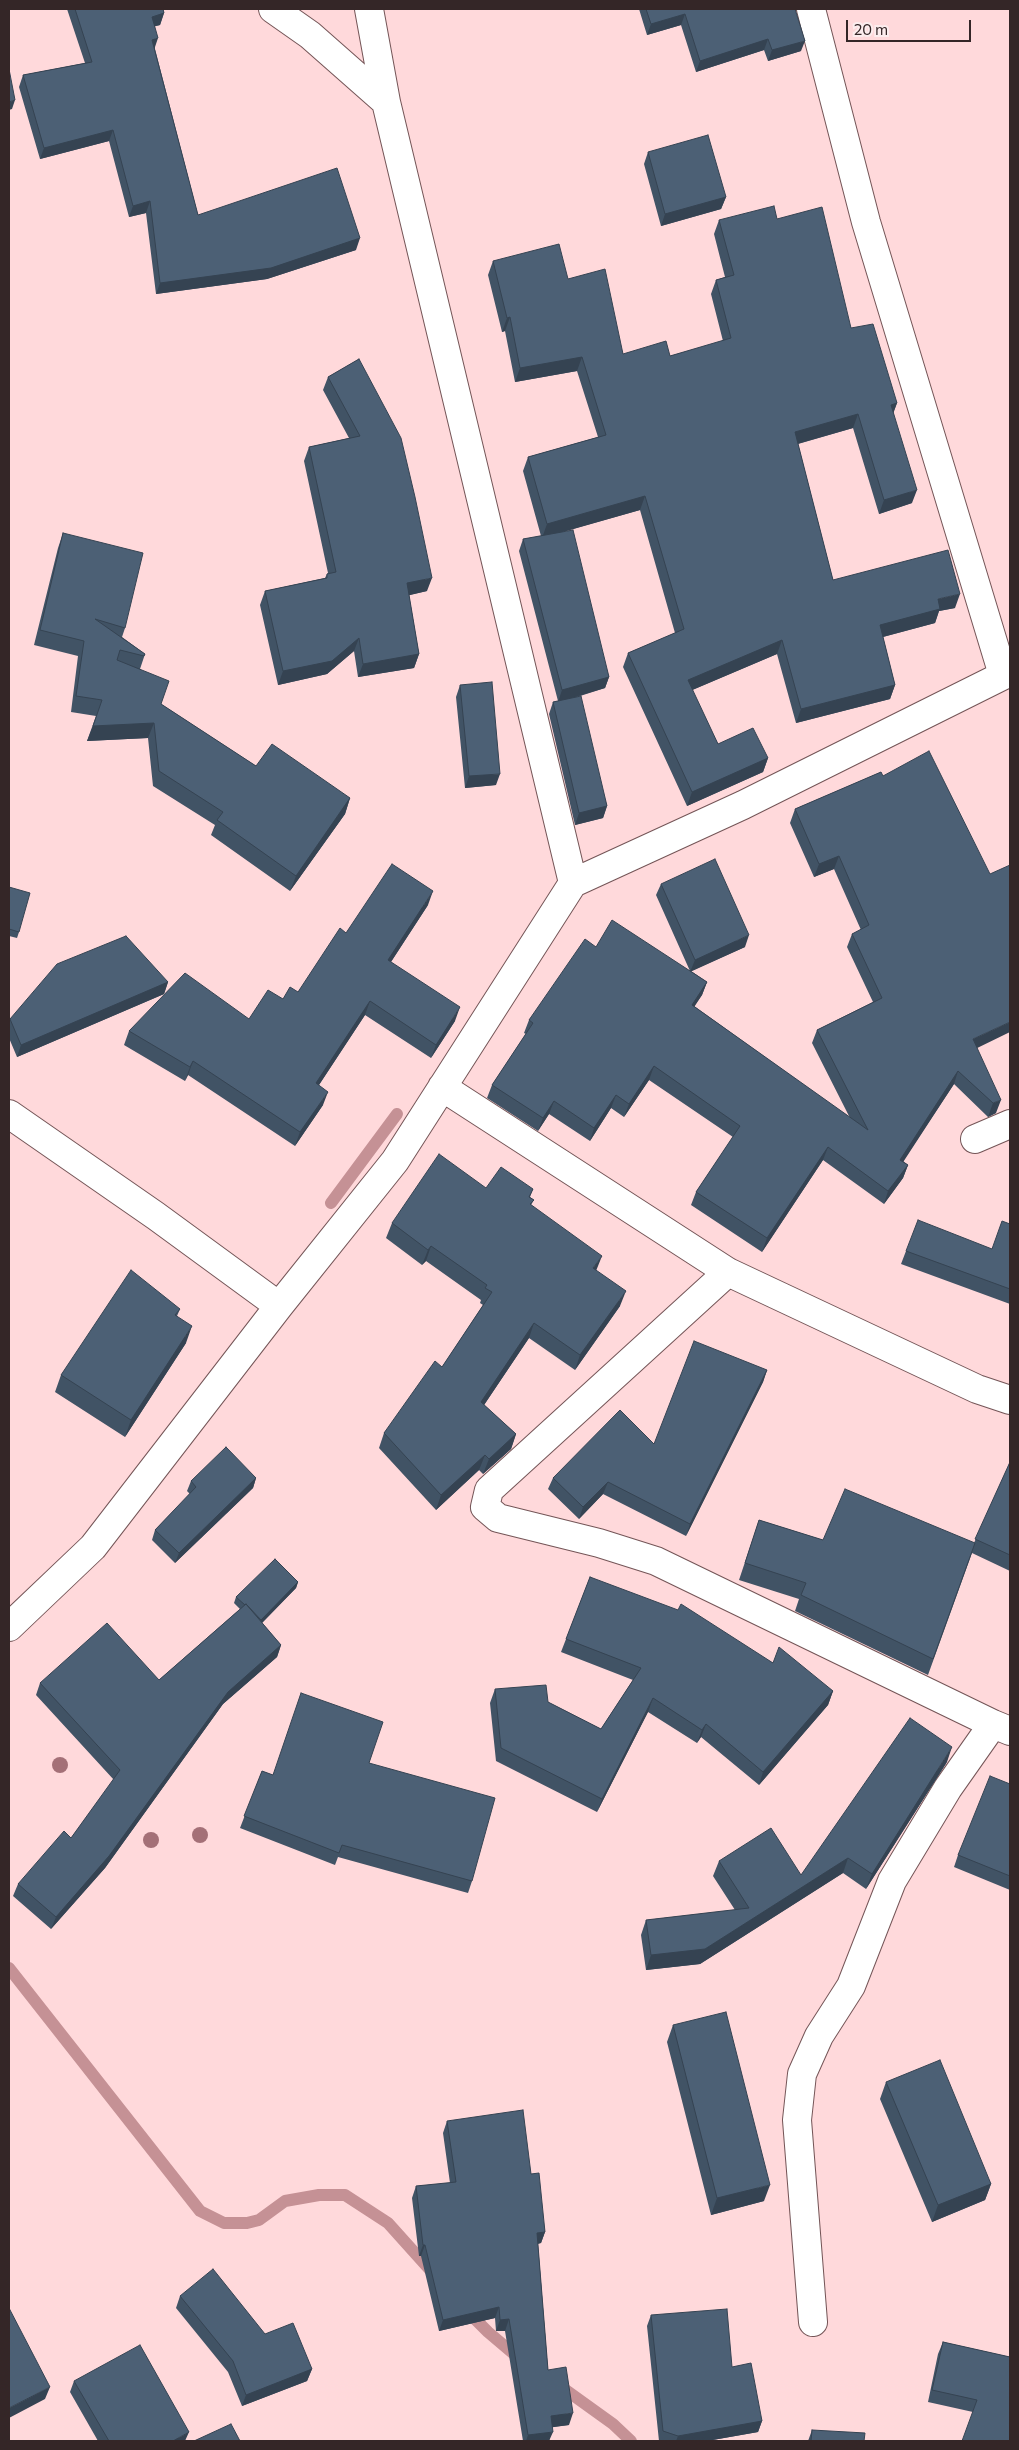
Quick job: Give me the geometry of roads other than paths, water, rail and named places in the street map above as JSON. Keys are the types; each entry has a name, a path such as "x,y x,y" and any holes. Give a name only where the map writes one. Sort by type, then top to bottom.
{"street":[{"path":"273,9 310,34 386,102"},
{"path":"369,9 386,102 573,883"},
{"path":"9,1627 93,1547 279,1306 395,1161 573,883 742,805 1007,673 866,222 811,9"},
{"path":"442,1087 728,1272 977,1388 1010,1400"},
{"path":"9,1114 156,1216 279,1306"},
{"path":"975,1139 1010,1124"},
{"path":"728,1272 489,1490 486,1506 498,1518 599,1543 656,1561 1002,1727 948,1788 892,1881 851,1986 819,2036 802,2074 797,2120 813,2322"}],"waterway":[{"path":"331,1203 397,1114"},
{"path":"9,1968 200,2211 224,2223 247,2223 259,2220 285,2201 319,2195 345,2195 388,2223 432,2272"},
{"path":"467,2311 521,2360"},
{"path":"556,2383 613,2424 631,2441"}]}
